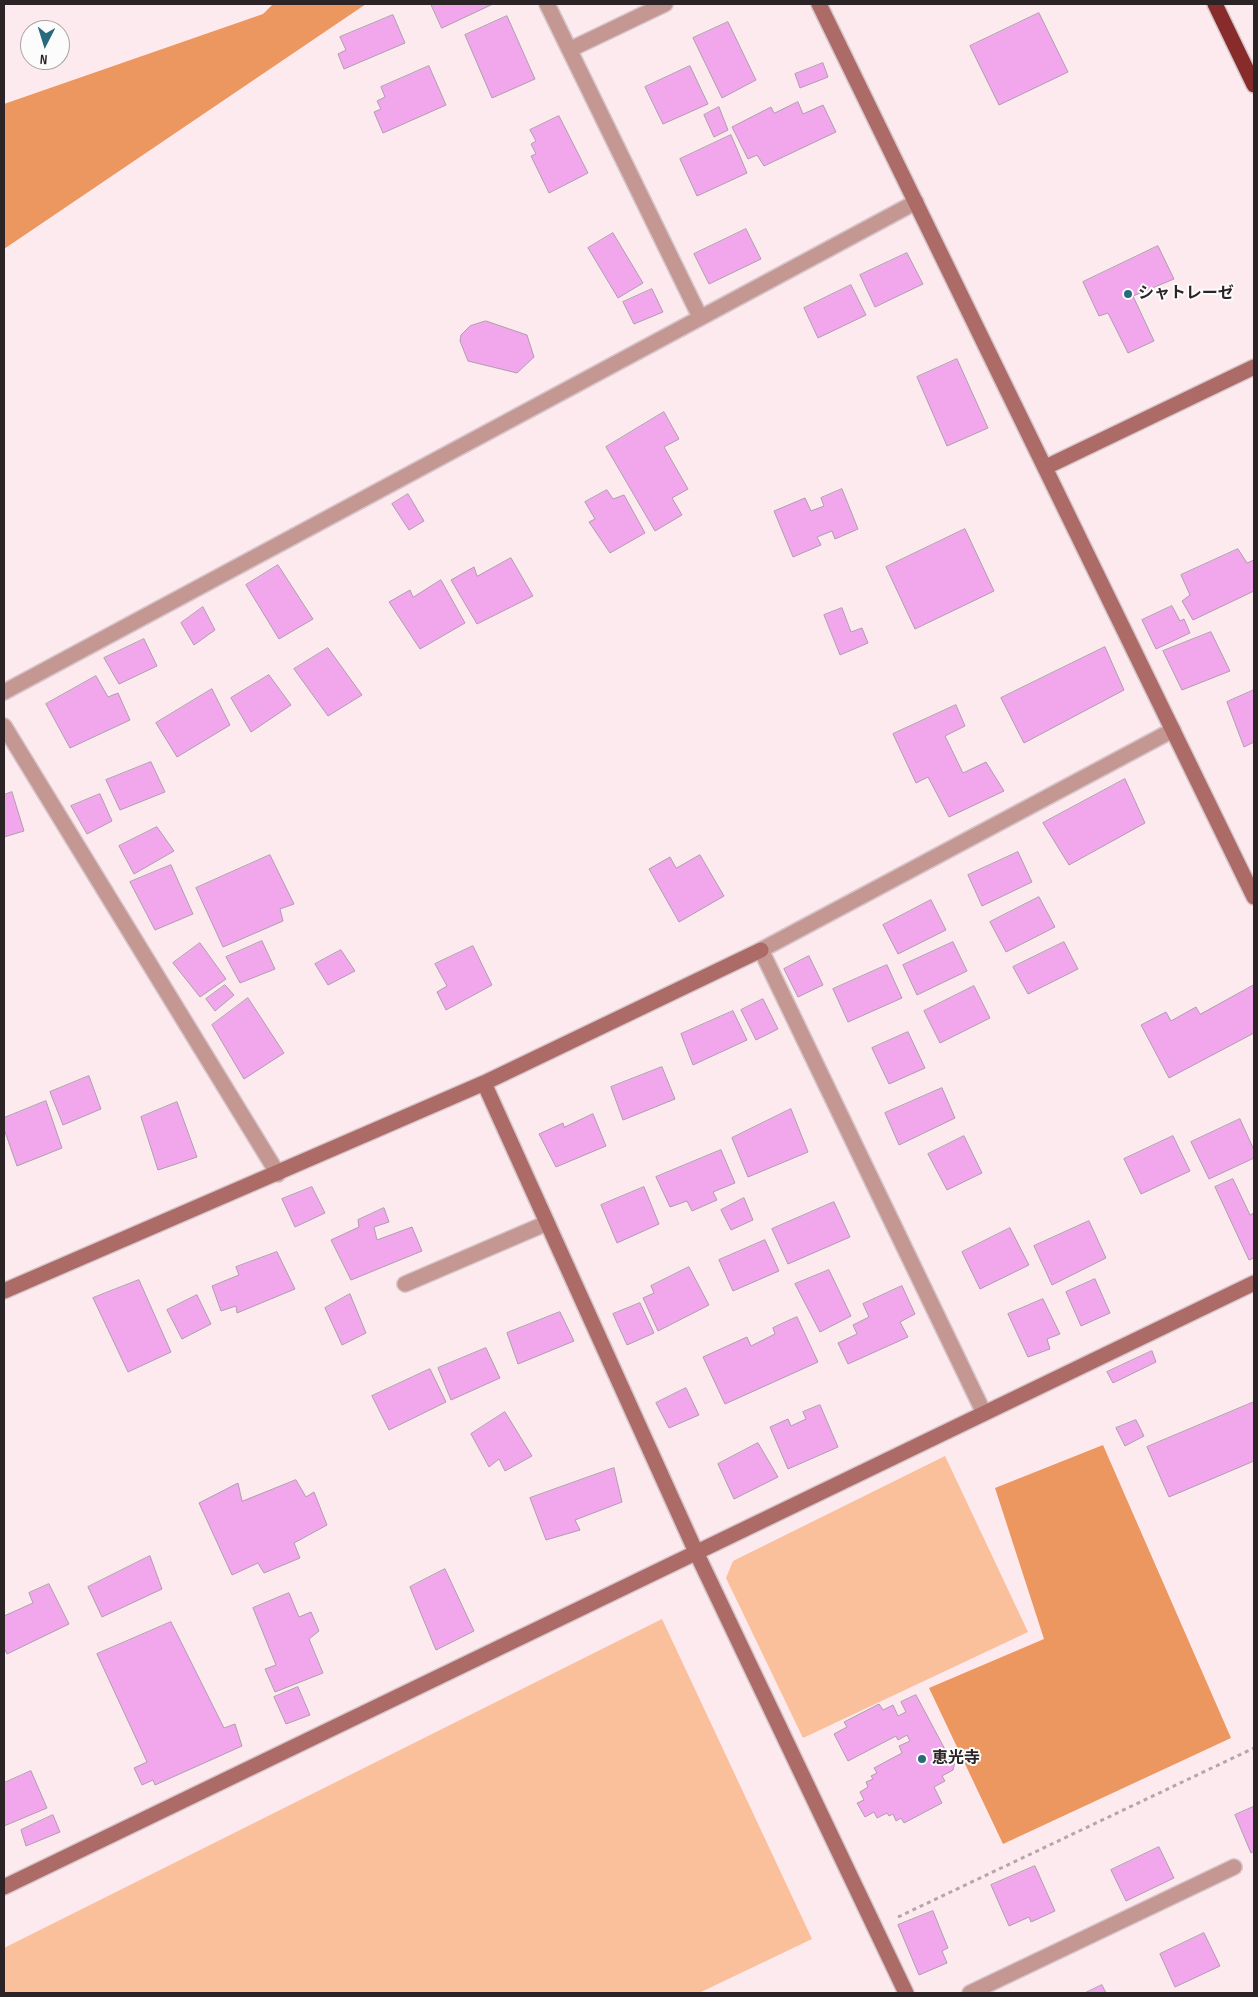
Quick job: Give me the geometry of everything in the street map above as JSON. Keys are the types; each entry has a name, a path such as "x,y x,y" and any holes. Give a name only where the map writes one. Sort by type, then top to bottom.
{"highway":[{"path":"1215,4 1254,85"}],"street":[{"path":"547,4 700,317"},
{"path":"571,50 664,4"},
{"path":"819,4 1254,897"},
{"path":"4,692 916,202"},
{"path":"1046,467 1254,367"},
{"path":"4,726 278,1174"},
{"path":"4,1291 278,1174 484,1083 761,950 1173,730"},
{"path":"761,950 984,1413"},
{"path":"484,1083 696,1552 906,1993"},
{"path":"405,1284 547,1223"},
{"path":"4,1887 1254,1283"},
{"path":"970,1993 1234,1867"}],"path":[{"path":"875,1928 1254,1748"}],"shaded area":[{"path":"273,4 366,4 4,249 4,104 263,14"},
{"path":"1103,1445 1231,1738 1003,1844 929,1688 1044,1639 995,1488"},
{"path":"945,1456 1028,1632 803,1738 726,1578 733,1561"},
{"path":"662,1619 812,1939 699,1993 4,1993 4,1948"}],"building":[{"path":"431,4 493,4 442,28"},
{"path":"1039,13 1068,72 999,105 970,46"},
{"path":"393,15 405,43 344,69 338,54 346,50 340,37"},
{"path":"507,16 535,79 492,98 465,35"},
{"path":"728,22 756,80 722,98 693,38"},
{"path":"823,63 828,77 800,88 795,74"},
{"path":"429,66 446,105 383,133 374,112 381,109 377,101 385,97 381,87"},
{"path":"690,66 708,104 663,124 645,87"},
{"path":"798,102 803,114 823,105 836,132 764,166 757,155 748,159 732,127 771,107 774,113"},
{"path":"719,107 728,130 714,137 704,115"},
{"path":"559,116 588,173 549,193 531,156 536,154 531,144 536,141 530,130"},
{"path":"731,135 747,173 697,196 680,159"},
{"path":"746,229 761,259 709,284 694,254"},
{"path":"613,233 643,283 618,298 588,248"},
{"path":"1158,246 1174,279 1133,296 1154,341 1128,353 1108,313 1099,316 1083,282"},
{"path":"907,253 923,284 875,307 860,275"},
{"path":"851,285 866,315 818,338 804,308"},
{"path":"652,289 663,312 634,324 623,302"},
{"path":"486,321 527,335 534,357 517,373 468,361 460,341 461,335 470,326"},
{"path":"957,359 988,428 947,446 917,377"},
{"path":"664,412 679,439 664,447 688,489 672,498 682,515 655,531 606,447"},
{"path":"842,489 858,529 835,539 832,531 817,537 821,545 793,557 774,511 805,498 811,511 824,506 821,498"},
{"path":"607,490 613,499 624,495 645,533 610,553 589,522 595,519 585,502"},
{"path":"408,494 424,521 409,530 392,504"},
{"path":"965,529 994,591 915,629 886,567"},
{"path":"1238,549 1247,563 1254,560 1254,591 1193,620 1182,601 1190,595 1181,575"},
{"path":"511,558 533,596 477,624 451,580 474,567 477,576"},
{"path":"278,565 313,619 279,639 246,585"},
{"path":"441,580 465,623 420,649 389,602 410,590 413,597"},
{"path":"1172,606 1180,621 1184,619 1190,633 1156,649 1142,620"},
{"path":"203,607 215,630 194,645 181,623"},
{"path":"842,608 851,632 862,628 868,643 840,655 824,615"},
{"path":"1211,632 1230,671 1182,690 1163,651"},
{"path":"144,639 157,666 119,684 104,658"},
{"path":"1105,647 1124,690 1024,743 1001,698"},
{"path":"328,648 362,695 328,716 294,669"},
{"path":"269,675 291,705 251,732 231,698"},
{"path":"96,676 108,697 118,693 130,720 70,748 46,704"},
{"path":"212,689 230,725 177,757 156,723"},
{"path":"1254,690 1254,742 1244,747 1227,702"},
{"path":"956,705 965,726 945,736 963,773 986,762 1004,791 949,817 928,777 916,783 893,734"},
{"path":"151,762 165,792 120,810 106,780"},
{"path":"1125,779 1145,823 1069,865 1043,823"},
{"path":"12,792 24,831 4,837 4,795"},
{"path":"100,794 112,821 87,834 71,806"},
{"path":"157,827 174,851 134,874 119,846"},
{"path":"1018,852 1032,882 982,906 968,875"},
{"path":"270,855 294,904 280,909 283,921 223,947 196,888"},
{"path":"700,855 724,896 679,922 649,869 670,857 676,868"},
{"path":"171,865 193,914 155,930 130,882"},
{"path":"1039,897 1055,927 1006,952 990,922"},
{"path":"931,900 946,930 898,954 883,925"},
{"path":"262,941 275,969 240,983 226,957"},
{"path":"953,942 967,971 917,995 903,965"},
{"path":"1064,942 1078,969 1028,994 1013,967"},
{"path":"200,943 226,979 200,997 173,963"},
{"path":"473,946 492,985 446,1010 437,992 447,986 435,964"},
{"path":"341,950 355,971 328,985 315,964"},
{"path":"809,956 823,985 798,997 784,969"},
{"path":"887,965 902,998 848,1022 833,989"},
{"path":"225,985 234,995 215,1011 206,999"},
{"path":"1254,985 1254,1033 1169,1078 1141,1025 1166,1012 1171,1021 1196,1007 1200,1014"},
{"path":"974,986 990,1018 940,1043 924,1011"},
{"path":"248,998 284,1053 244,1079 212,1025"},
{"path":"763,999 778,1029 756,1040 741,1010"},
{"path":"733,1011 747,1040 693,1065 681,1034"},
{"path":"908,1032 925,1068 889,1084 872,1048"},
{"path":"662,1067 675,1099 623,1120 611,1087"},
{"path":"89,1076 101,1109 63,1125 50,1092"},
{"path":"942,1088 955,1118 899,1145 885,1113"},
{"path":"46,1101 62,1148 17,1166 4,1129 4,1118"},
{"path":"177,1102 197,1157 158,1170 141,1117"},
{"path":"791,1109 808,1152 748,1177 732,1138"},
{"path":"593,1114 606,1146 556,1167 539,1134 563,1123 564,1127"},
{"path":"1240,1119 1254,1150 1254,1158 1209,1179 1191,1142"},
{"path":"964,1136 982,1173 947,1190 928,1154"},
{"path":"1173,1136 1190,1171 1141,1194 1124,1159"},
{"path":"721,1150 735,1183 713,1192 717,1200 692,1211 687,1201 670,1207 656,1177"},
{"path":"1233,1179 1250,1215 1254,1213 1254,1258 1249,1260 1215,1187"},
{"path":"312,1187 325,1213 295,1227 282,1199"},
{"path":"644,1187 659,1224 617,1243 601,1205"},
{"path":"744,1198 753,1220 731,1230 721,1210"},
{"path":"834,1202 850,1237 788,1264 772,1229"},
{"path":"384,1208 389,1222 374,1227 377,1240 412,1227 422,1251 351,1280 331,1240 359,1227 358,1220"},
{"path":"1089,1221 1106,1258 1052,1285 1034,1246"},
{"path":"1010,1228 1029,1265 980,1289 962,1252"},
{"path":"765,1240 779,1271 733,1291 719,1260"},
{"path":"277,1252 295,1289 237,1313 236,1306 221,1311 212,1286 239,1275 236,1267"},
{"path":"689,1267 709,1305 658,1331 643,1298 654,1293 651,1286"},
{"path":"829,1270 851,1316 820,1332 795,1284"},
{"path":"1095,1279 1110,1313 1081,1326 1066,1292"},
{"path":"139,1280 171,1352 128,1372 93,1298"},
{"path":"902,1286 915,1314 900,1322 908,1337 848,1364 838,1343 857,1334 853,1325 869,1317 863,1304"},
{"path":"350,1294 366,1333 342,1345 325,1308"},
{"path":"197,1295 211,1324 182,1339 167,1310"},
{"path":"1043,1299 1060,1334 1047,1339 1050,1349 1028,1357 1008,1314"},
{"path":"640,1303 654,1333 627,1345 613,1314"},
{"path":"560,1312 574,1341 518,1364 507,1333"},
{"path":"797,1317 818,1362 725,1404 703,1357 747,1337 751,1346 775,1334 773,1328"},
{"path":"486,1348 500,1378 451,1400 438,1368"},
{"path":"1152,1351 1156,1362 1113,1383 1107,1372"},
{"path":"430,1369 446,1402 389,1430 372,1396"},
{"path":"686,1388 699,1415 669,1428 656,1403"},
{"path":"1254,1402 1254,1461 1169,1497 1147,1447"},
{"path":"820,1405 838,1447 788,1469 770,1427 788,1419 791,1426 806,1419 803,1412"},
{"path":"505,1412 532,1456 505,1471 499,1459 489,1467 471,1434"},
{"path":"1136,1420 1144,1436 1125,1446 1116,1428"},
{"path":"758,1443 778,1477 734,1499 718,1464"},
{"path":"614,1468 622,1502 575,1520 580,1530 546,1540 530,1498"},
{"path":"296,1480 306,1497 314,1492 327,1525 294,1543 300,1558 264,1573 258,1563 232,1575 199,1503 238,1483 242,1501"},
{"path":"150,1556 162,1589 102,1617 88,1587"},
{"path":"445,1569 474,1631 436,1650 410,1587"},
{"path":"49,1584 69,1624 7,1654 4,1648 4,1616 33,1603 29,1593"},
{"path":"289,1593 299,1617 311,1612 319,1631 309,1639 323,1673 275,1692 265,1669 276,1665 253,1608"},
{"path":"171,1622 224,1728 235,1724 242,1746 155,1785 153,1780 142,1785 134,1768 147,1762 97,1654"},
{"path":"298,1687 310,1715 286,1724 274,1697"},
{"name":"恵光寺","path":"916,1695 948,1755 953,1757 955,1762 953,1770 942,1776 945,1781 934,1787 942,1803 904,1823 901,1818 896,1821 893,1814 889,1816 887,1813 877,1818 874,1812 865,1817 857,1803 864,1800 860,1792 868,1787 866,1782 873,1779 871,1776 877,1773 874,1768 902,1753 899,1746 910,1741 907,1735 898,1740 896,1736 848,1761 834,1734 847,1727 844,1722 879,1704 883,1710 893,1705 898,1716 906,1712 901,1702"},
{"path":"31,1771 47,1808 4,1826 4,1783"},
{"path":"1253,1807 1254,1851 1251,1853 1235,1815"},
{"path":"53,1815 60,1832 26,1846 21,1830"},
{"path":"1159,1847 1174,1878 1126,1901 1111,1870"},
{"path":"1035,1866 1055,1911 1031,1922 1029,1917 1009,1926 991,1885"},
{"path":"933,1911 948,1948 942,1951 947,1963 919,1975 898,1925"},
{"path":"1204,1933 1220,1966 1175,1987 1160,1954"},
{"path":"1102,1985 1106,1993 1085,1993"}],"place":[{"name":"シャトレーゼ","path":"1128,294"},
{"name":"恵光寺","path":"922,1759"}]}
